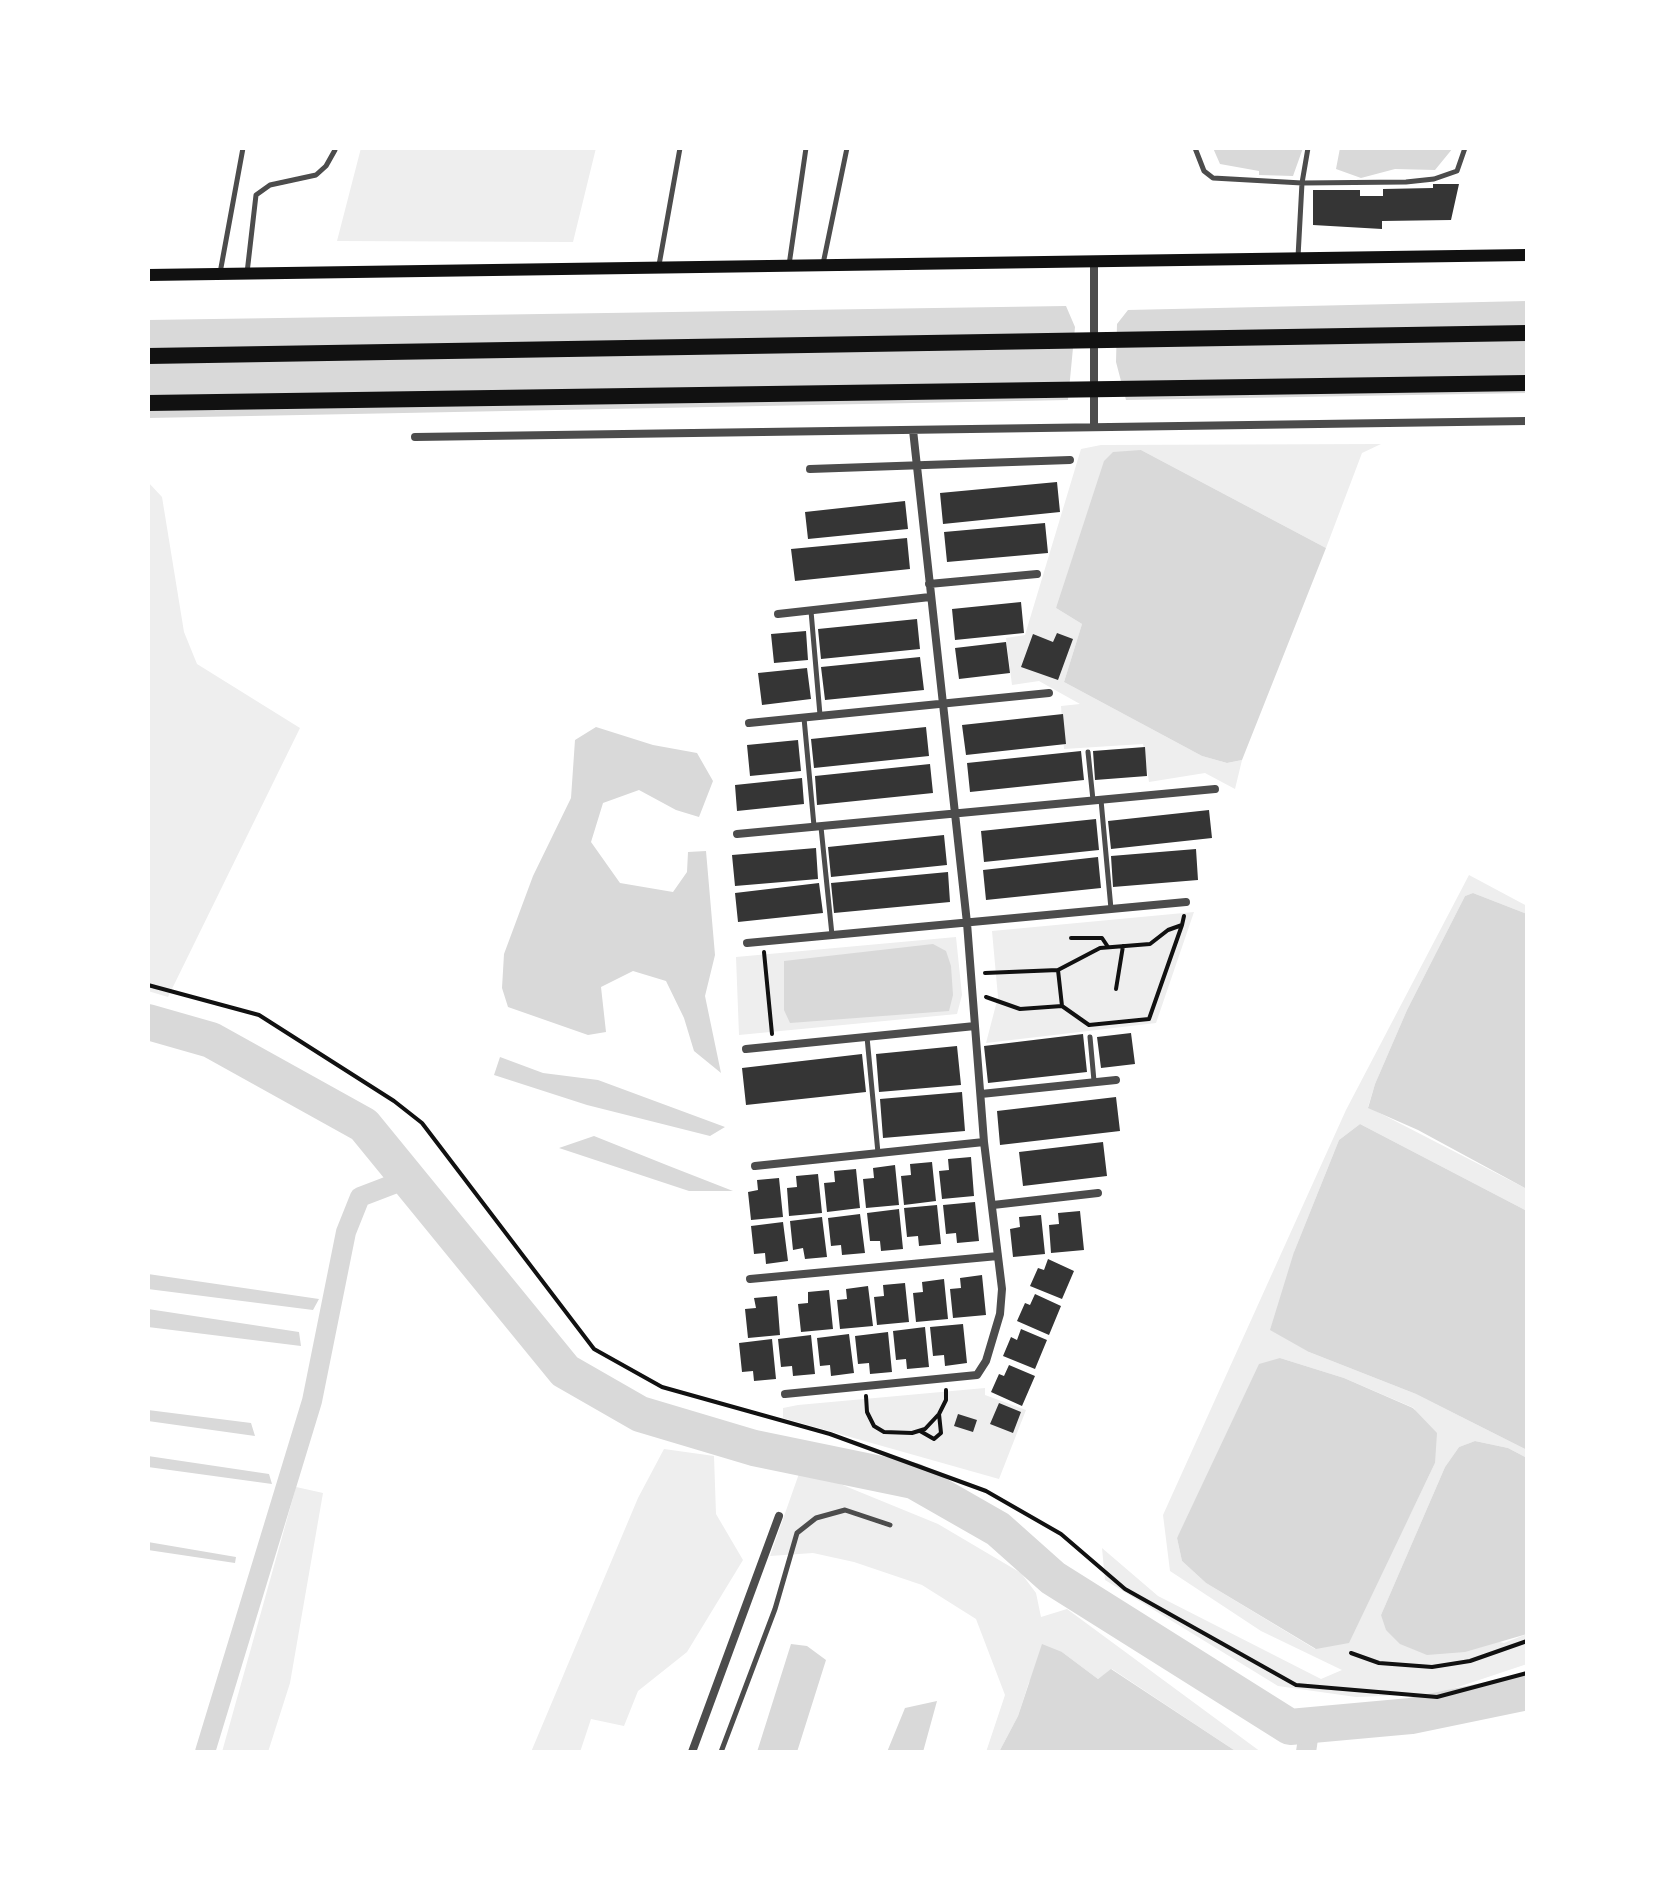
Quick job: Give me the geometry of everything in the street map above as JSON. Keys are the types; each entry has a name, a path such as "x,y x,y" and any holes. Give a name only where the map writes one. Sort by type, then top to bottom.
{"highway":[{"path":"148,356 1527,333"},
{"path":"148,403 1527,383"}],"main road":[{"path":"148,275 1527,255"}],"street":[{"path":"1094,261 1094,427"},
{"path":"415,437 1527,421"},
{"path":"785,1394 977,1375 986,1361 1000,1314 998,1256 984,1142 967,923 913,430"},
{"path":"810,469 1070,460"},
{"path":"929,584 1037,574"},
{"path":"778,614 930,597"},
{"path":"749,723 1049,693"},
{"path":"737,834 1215,789"},
{"path":"747,943 1186,902"},
{"path":"746,1049 975,1026"},
{"path":"981,1094 1116,1080"},
{"path":"755,1166 984,1142"},
{"path":"993,1205 1098,1193"},
{"path":"750,1279 998,1256"},
{"path":"692,1752 779,1516"}],"lane":[{"path":"219,274 243,148"},
{"path":"659,266 680,148"},
{"path":"789,266 806,148"},
{"path":"822,265 847,148"},
{"path":"1195,148 1204,171 1213,178 1302,183 1434,179 1457,171 1465,148"},
{"path":"1298,258 1302,183 1308,148"},
{"path":"247,274 256,195 270,185 316,175 326,166 335,150"},
{"path":"811,611 820,715"},
{"path":"804,717 832,935"},
{"path":"1088,752 1111,909"},
{"path":"867,1037 878,1153"},
{"path":"1090,1037 1094,1082"},
{"path":"721,1752 775,1609 797,1533 816,1518 845,1510 890,1525"}],"path":[{"path":"972,992 1020,1009 1062,1006 1089,1025 1149,1019 1182,925 1186,902"},
{"path":"971,974 1058,970 1108,947 1150,944 1168,930 1182,925"},
{"path":"1071,938 1102,938 1108,947"},
{"path":"763,941 773,1047"},
{"path":"1116,989 1123,946"},
{"path":"1058,970 1062,1006"},
{"path":"920,1431 939,1414 946,1400 945,1380"},
{"path":"865,1386 867,1412 874,1426 884,1432 920,1431 934,1439 941,1433 939,1414"},
{"path":"1351,1653 1379,1663 1432,1667 1470,1661 1527,1641"}],"shaded area":[{"path":"361,148 596,148 573,242 337,241"},
{"path":"1213,148 1303,148 1293,176 1259,175 1259,171 1220,164"},
{"path":"1340,148 1453,148 1435,170 1395,169 1361,178 1336,169"},
{"path":"1527,301 1527,393 1126,400 1116,362 1117,324 1128,310"},
{"path":"1066,306 1075,327 1068,400 148,418 148,320"},
{"path":"1381,444 1362,453 1326,548 1141,450 1056,608 1082,624 1064,682 1202,756 1227,763 1242,760 1235,789 1205,773 1149,782 1143,744 1064,749 1061,706 1080,704 1039,681 1012,685 1006,638 1025,635 1081,449 1101,445"},
{"path":"1141,450 1326,548 1242,760 1227,763 1202,756 1064,682 1082,624 1056,608 1104,461 1113,452"},
{"path":"148,482 162,497 184,632 197,664 300,728 168,997 148,991"},
{"path":"596,727 653,745 697,753 713,781 699,817 676,810 639,790 603,803 591,842 620,883 673,892 687,872 688,852 706,851 715,955 705,996 721,1073 694,1051 684,1018 666,981 633,971 601,987 606,1032 588,1035 508,1007 502,988 504,954 533,876 571,798 575,740"},
{"path":"1469,875 1527,906 1527,914 1473,893 1465,896 1407,1010 1368,1107 1525,1188 1527,1185 1527,1211 1360,1124 1339,1140 1294,1252 1309,1352 1416,1394 1527,1450 1527,1458 1508,1448 1475,1441 1459,1447 1445,1467 1381,1615 1504,1643 1527,1634 1527,1664 1437,1694 1356,1697 1278,1686 1105,1580 1102,1548 1158,1596 1321,1679 1342,1670 1261,1631 1170,1571 1163,1515 1346,1110","holes":["1280,1358 1344,1378 1414,1408 1435,1463 1410,1515 1315,1649 1206,1583 1182,1561 1177,1538"]},
{"path":"1473,893 1527,914 1525,1188 1418,1130 1368,1108 1407,1010 1465,896"},
{"path":"1194,912 1156,1023 986,1043 998,997 992,931"},
{"path":"956,937 962,995 957,1014 739,1035 736,957"},
{"path":"933,944 946,951 951,966 953,995 949,1011 790,1023 784,1010 784,961"},
{"path":"500,1057 543,1073 598,1080 725,1127 710,1136 587,1105 494,1075"},
{"path":"1360,1124 1527,1211 1527,1450 1416,1394 1309,1352 1270,1330 1294,1252 1339,1140"},
{"path":"594,1136 733,1191 689,1191 559,1148"},
{"path":"148,1274 319,1299 313,1310 148,1289"},
{"path":"148,1309 299,1332 301,1346 148,1327"},
{"path":"1280,1358 1344,1378 1413,1408 1437,1433 1435,1463 1349,1643 1316,1649 1206,1583 1182,1561 1177,1538 1259,1364"},
{"path":"985,1388 985,1395 1026,1410 999,1479 783,1418 783,1408 798,1405"},
{"path":"148,1410 251,1423 255,1436 148,1421"},
{"path":"1475,1441 1508,1448 1527,1458 1527,1634 1465,1652 1427,1655 1400,1644 1386,1630 1381,1615 1445,1467 1459,1447"},
{"path":"664,1449 714,1456 716,1514 743,1560 687,1652 638,1691 624,1726 591,1719 580,1752 531,1752 638,1498"},
{"path":"148,1456 269,1474 272,1484 148,1467"},
{"path":"801,1468 938,1524 1021,1573 1036,1593 1041,1617 1067,1609 1261,1752 1237,1752 1112,1669 1098,1679 1062,1652 1029,1682 1018,1716 999,1752 986,1752 1005,1695 976,1619 922,1585 854,1562 813,1553 770,1556"},
{"path":"296,1487 323,1493 290,1683 268,1752 222,1752"},
{"path":"148,1542 236,1557 235,1563 148,1550"},
{"path":"791,1644 807,1646 826,1660 797,1752 757,1752"},
{"path":"1042,1644 1062,1652 1098,1679 1111,1669 1237,1752 999,1752 1018,1716"},
{"path":"937,1701 923,1752 887,1752 905,1708"}],"building":[{"path":"1433,184 1459,184 1451,220 1382,221 1382,229 1313,225 1313,190 1360,190 1360,196 1383,196 1383,189 1433,188"},
{"path":"1057,482 1060,512 943,524 940,493"},
{"path":"905,501 908,529 808,539 805,512"},
{"path":"1045,523 1048,553 947,562 944,532"},
{"path":"907,538 910,569 795,581 791,549"},
{"path":"1021,602 1024,633 955,640 952,609"},
{"path":"917,619 920,649 821,659 818,629"},
{"path":"806,631 808,660 774,663 771,634"},
{"path":"1057,633 1073,639 1058,680 1021,667 1033,634 1053,642"},
{"path":"1006,642 1010,673 959,679 955,648"},
{"path":"920,657 924,690 825,700 821,667"},
{"path":"807,668 811,699 762,705 758,673"},
{"path":"1063,714 1066,744 966,755 962,725"},
{"path":"926,727 929,756 814,768 811,739"},
{"path":"798,740 801,771 750,776 747,745"},
{"path":"1145,747 1147,776 1095,780 1093,751"},
{"path":"1081,751 1084,780 970,792 967,763"},
{"path":"930,764 933,793 817,805 815,776"},
{"path":"802,778 804,804 737,811 735,785"},
{"path":"1209,810 1212,838 1111,849 1108,821"},
{"path":"1096,819 1099,850 984,862 981,831"},
{"path":"944,835 947,865 831,877 828,847"},
{"path":"816,848 818,879 735,886 732,855"},
{"path":"1196,849 1198,880 1113,887 1111,856"},
{"path":"1098,857 1101,888 986,900 983,870"},
{"path":"948,872 950,902 834,913 831,883"},
{"path":"819,883 823,913 738,922 735,893"},
{"path":"1131,1033 1135,1064 1101,1068 1097,1037"},
{"path":"1083,1034 1087,1072 988,1083 984,1046"},
{"path":"957,1046 961,1085 879,1092 876,1054"},
{"path":"862,1054 866,1092 746,1105 742,1068"},
{"path":"962,1092 965,1131 883,1138 880,1099"},
{"path":"1116,1097 1120,1131 1000,1145 997,1111"},
{"path":"1103,1142 1107,1176 1023,1186 1019,1152"},
{"path":"971,1157 974,1196 942,1199 939,1171 949,1170 948,1159"},
{"path":"932,1162 936,1201 904,1205 901,1176 911,1175 910,1164"},
{"path":"895,1165 899,1205 866,1208 863,1179 874,1178 873,1168"},
{"path":"856,1169 860,1208 827,1212 824,1183 835,1182 834,1171"},
{"path":"818,1174 822,1213 789,1216 787,1188 797,1187 796,1176"},
{"path":"779,1178 783,1217 751,1220 748,1192 758,1190 757,1180"},
{"path":"975,1202 979,1241 957,1243 956,1233 946,1234 943,1205"},
{"path":"937,1205 941,1244 919,1246 918,1236 907,1237 904,1208"},
{"path":"899,1209 903,1249 881,1251 880,1241 870,1241 867,1213"},
{"path":"1080,1211 1084,1250 1051,1253 1049,1225 1059,1224 1058,1213"},
{"path":"860,1214 865,1253 842,1255 841,1245 831,1246 828,1218"},
{"path":"1041,1215 1045,1254 1013,1257 1010,1229 1020,1227 1019,1217"},
{"path":"822,1217 827,1257 805,1259 803,1248 793,1250 790,1221"},
{"path":"783,1222 788,1261 766,1264 765,1253 754,1254 751,1226"},
{"path":"1048,1259 1074,1271 1062,1299 1030,1286 1038,1268 1044,1270"},
{"path":"982,1275 986,1315 953,1318 950,1289 961,1288 960,1278"},
{"path":"944,1279 948,1319 916,1322 913,1293 923,1292 922,1282"},
{"path":"905,1283 909,1322 877,1325 874,1297 884,1296 883,1285"},
{"path":"868,1286 873,1326 840,1329 837,1300 847,1299 846,1289"},
{"path":"829,1290 833,1329 801,1332 798,1304 808,1303 808,1292"},
{"path":"1035,1294 1061,1306 1049,1335 1017,1321 1025,1303 1030,1305"},
{"path":"777,1296 780,1335 748,1338 745,1309 756,1308 754,1298"},
{"path":"963,1324 967,1363 945,1366 944,1355 933,1356 930,1327"},
{"path":"925,1327 929,1367 907,1369 906,1359 896,1360 893,1331"},
{"path":"1021,1329 1047,1340 1035,1369 1003,1356 1011,1337 1017,1340"},
{"path":"888,1332 892,1372 870,1374 869,1363 858,1364 855,1336"},
{"path":"849,1334 854,1373 831,1376 830,1365 820,1366 817,1338"},
{"path":"811,1335 815,1374 793,1376 792,1366 781,1367 778,1339"},
{"path":"772,1339 776,1379 754,1381 753,1371 742,1372 739,1343"},
{"path":"1009,1365 1035,1376 1022,1406 991,1392 999,1374 1004,1376"},
{"path":"999,1403 1021,1412 1013,1433 990,1424"},
{"path":"958,1414 977,1420 973,1432 954,1426"}],"waterway":[{"path":"148,1022 211,1040 364,1125 565,1371 640,1414 754,1448 914,1481 998,1529 1053,1578 1290,1727 1411,1716 1527,1692"},
{"path":"205,1752 312,1401 346,1232 360,1197 407,1179"},
{"path":"1306,1752 1310,1725"}]}
